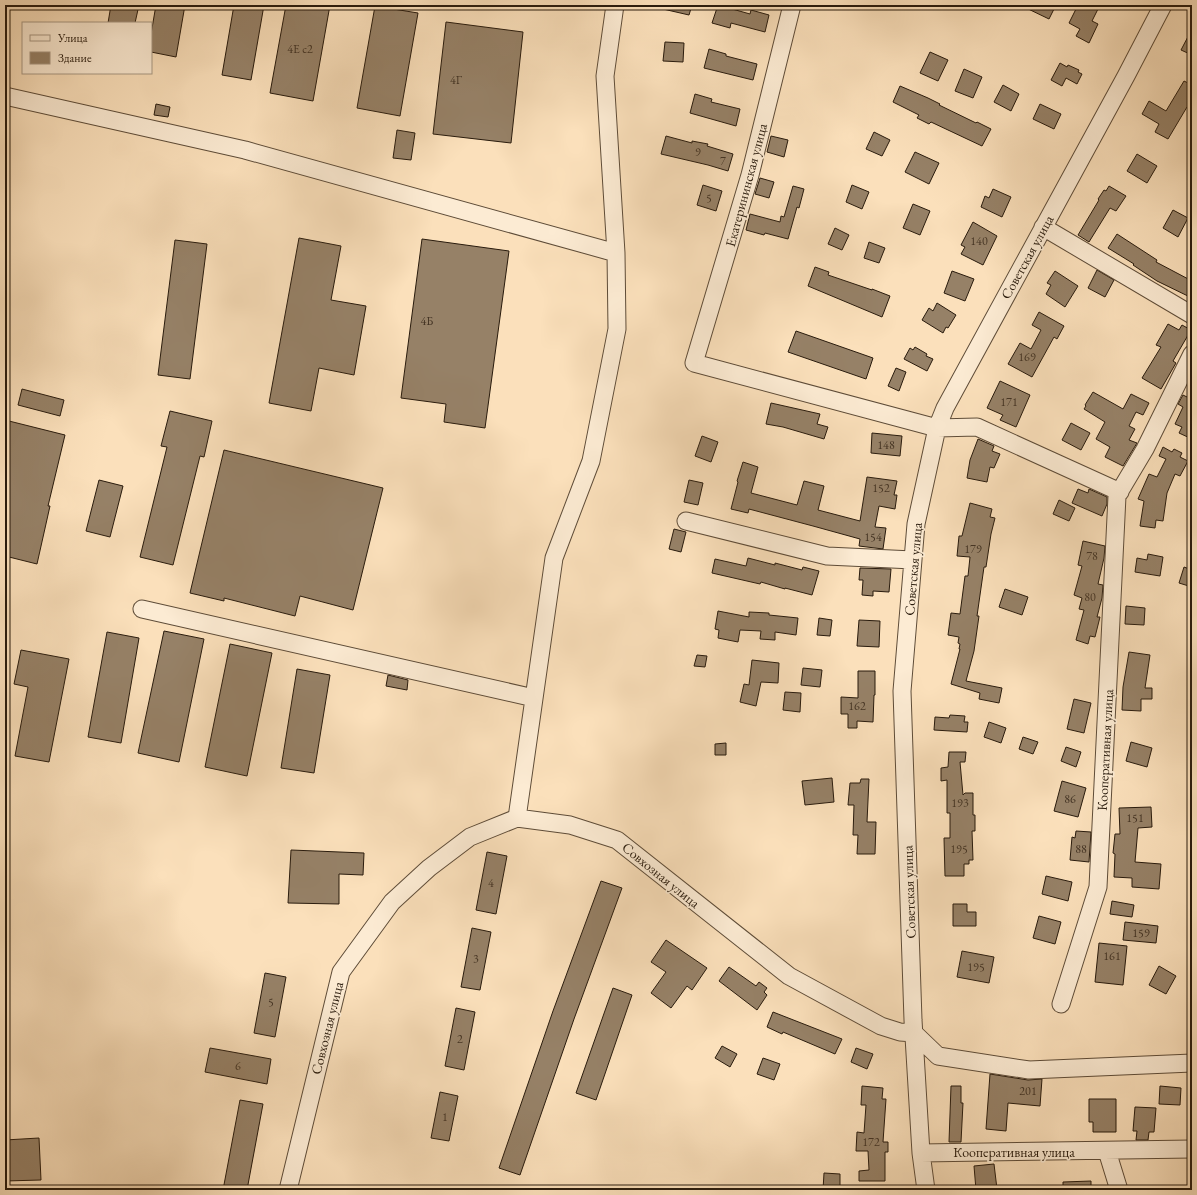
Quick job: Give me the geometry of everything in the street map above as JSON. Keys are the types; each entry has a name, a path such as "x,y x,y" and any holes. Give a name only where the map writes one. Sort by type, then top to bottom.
{"street":[{"path":"517,818 554,558 591,461 617,328 616,253 605,76 615,5"},
{"name":"Екатерининская улица","path":"792,5 750,175 694,363 938,428"},
{"name":"Советская улица","path":"926,1190 921,1153 912,991 902,691 916,524 938,428 945,408 1126,76 1163,5"},
{"path":"5,96 245,150 616,253"},
{"path":"1043,227 1192,315"},
{"name":"Кооперативная улица","path":"1061,1004 1098,887 1117,496 1145,450 1192,354"},
{"path":"938,428 977,427 1120,492"},
{"path":"686,521 827,556 913,560"},
{"path":"142,609 534,698"},
{"name":"Совхозная улица","path":"288,1190 341,972 392,902 429,868 470,837 517,818 570,825 617,840 789,976 881,1026 900,1032 914,1027"},
{"path":"914,1027 938,1056 1029,1070 1192,1063"},
{"name":"Кооперативная улица","path":"921,1153 1192,1149"},
{"path":"1107,1151 1119,1190"}],"building":[{"path":"111,5 139,5 135,22 108,22"},
{"path":"156,5 185,5 176,57 152,52 152,28"},
{"path":"234,5 264,5 251,80 222,75"},
{"path":"286,5 330,5 313,101 270,93"},
{"path":"663,5 692,5 689,15 663,9"},
{"path":"718,5 750,14 751,10 769,15 765,32 731,23 730,28 712,23"},
{"path":"1020,5 1056,5 1049,19"},
{"path":"1078,5 1100,5 1092,21 1098,24 1089,43 1076,36 1080,29 1069,23"},
{"path":"375,6 418,13 400,116 357,108"},
{"path":"446,22 523,32 511,143 433,134"},
{"path":"1192,29 1192,55 1181,50"},
{"path":"665,42 684,43 683,62 663,61"},
{"path":"709,49 726,54 726,56 757,64 753,80 704,68"},
{"path":"930,52 948,60 938,81 920,73"},
{"path":"1060,63 1067,67 1068,65 1079,70 1078,72 1082,74 1077,84 1066,78 1062,86 1051,80"},
{"path":"964,69 982,77 973,98 955,91"},
{"path":"1184,81 1192,85 1192,110 1187,107 1168,139 1155,132 1159,124 1142,114 1149,101 1166,111"},
{"path":"1003,85 1019,94 1011,111 994,102"},
{"path":"900,86 991,129 982,146 931,122 929,124 917,118 919,115 893,102"},
{"path":"695,94 712,99 711,102 740,109 736,126 690,113"},
{"path":"156,104 170,107 168,117 154,115"},
{"path":"1040,104 1061,114 1054,129 1033,119"},
{"path":"397,130 415,133 411,160 393,158"},
{"path":"874,132 890,140 882,156 866,149"},
{"path":"666,136 692,143 692,141 708,144 707,146 733,154 728,171 661,154"},
{"path":"771,136 788,140 784,157 767,152"},
{"path":"915,152 939,163 929,184 905,172"},
{"path":"1137,154 1157,166 1147,183 1127,171"},
{"path":"760,178 774,182 769,198 755,194"},
{"path":"703,185 722,191 716,211 697,205"},
{"path":"852,185 869,192 862,209 846,202"},
{"path":"793,186 804,189 788,239 746,230 750,214 780,222 781,216 784,217"},
{"path":"1109,186 1126,196 1116,211 1110,208 1089,242 1078,235 1099,200 1098,199 1104,190 1106,191"},
{"path":"993,189 1011,197 1002,217 981,207 985,196 989,198"},
{"path":"913,204 930,211 920,235 903,228"},
{"path":"1173,210 1188,218 1178,237 1163,228"},
{"path":"973,222 997,236 983,265 961,254 965,247 961,245"},
{"path":"835,228 849,235 842,250 828,244"},
{"path":"1117,234 1157,260 1156,262 1192,281 1192,298 1157,281 1133,265 1134,264 1108,248"},
{"path":"299,238 341,246 331,300 366,306 354,375 319,368 311,411 269,403"},
{"path":"422,239 509,251 485,428 444,422 446,404 401,398"},
{"path":"175,240 207,244 190,379 158,375"},
{"path":"869,242 885,248 879,263 864,258"},
{"path":"815,267 829,272 828,275 890,296 882,317 808,286"},
{"path":"1097,270 1114,280 1105,297 1088,288"},
{"path":"952,271 974,279 965,301 944,293"},
{"path":"1055,271 1078,286 1065,307 1046,294 1051,285 1047,283"},
{"path":"937,303 956,315 943,333 922,320 929,308 933,311"},
{"path":"1039,312 1064,326 1057,339 1054,337 1032,377 1008,364 1020,343 1031,349 1041,330 1032,325"},
{"path":"1168,324 1179,330 1182,325 1191,330 1173,361 1176,363 1161,389 1142,378 1161,347 1156,345"},
{"path":"796,331 873,358 866,379 788,352"},
{"path":"915,347 927,354 926,356 933,359 927,371 904,359 910,348 913,350"},
{"path":"896,368 906,372 899,391 888,386"},
{"path":"1000,381 1030,395 1016,427 1000,420 1003,415 987,408"},
{"path":"1192,387 1192,439 1179,433 1182,427 1175,424 1183,407 1178,404 1183,395 1187,397"},
{"path":"22,389 64,400 60,416 18,405"},
{"path":"1093,392 1123,409 1131,394 1149,403 1143,415 1136,412 1129,426 1135,429 1129,440 1137,443 1123,466 1105,457 1110,447 1096,439 1105,422 1084,409"},
{"path":"771,403 820,414 817,424 828,427 824,439 783,427 766,424"},
{"path":"170,411 212,421 204,457 200,456 173,565 140,557 167,447 161,446"},
{"path":"9,421 65,435 48,506 50,506 37,564 5,556 5,439"},
{"path":"1071,423 1090,433 1081,450 1062,440"},
{"path":"872,433 902,436 900,456 871,453"},
{"path":"702,436 718,442 711,462 695,456"},
{"path":"978,439 994,446 992,451 1000,454 994,468 990,467 987,482 967,478 970,460"},
{"path":"1163,447 1172,452 1174,449 1182,453 1180,457 1188,461 1180,476 1175,474 1167,493 1163,521 1156,520 1155,528 1140,526 1144,501 1138,499 1149,474 1157,477 1166,459 1159,456"},
{"path":"224,450 383,488 353,610 300,596 295,616 224,598 224,601 190,593"},
{"path":"743,462 758,467 751,493 797,505 804,481 824,486 818,510 860,521 867,477 897,481 894,495 897,495 895,509 879,506 875,527 886,528 883,549 859,546 860,539 749,509 748,513 731,509"},
{"path":"99,480 123,486 110,537 86,531"},
{"path":"689,480 703,483 698,505 684,502"},
{"path":"1078,489 1088,493 1089,489 1107,497 1107,504 1102,516 1072,503"},
{"path":"1059,500 1075,508 1069,521 1053,514"},
{"path":"970,503 992,509 990,517 995,518 986,567 984,567 974,651 966,681 1002,688 999,703 979,699 980,693 951,684 960,644 958,643 959,637 948,635 951,613 960,614 965,576 968,576 970,557 957,556 959,536 962,536"},
{"path":"674,529 686,532 681,552 669,549"},
{"path":"1083,541 1105,546 1098,584 1103,585 1102,598 1097,617 1100,617 1095,637 1090,636 1088,644 1076,640 1084,610 1079,609 1082,598 1074,595 1082,566 1078,565"},
{"path":"1148,554 1163,557 1160,576 1135,572 1137,558 1147,560"},
{"path":"748,558 802,570 803,567 819,571 812,595 761,582 760,584 712,573 715,559 746,566"},
{"path":"1184,567 1192,570 1192,587 1179,583"},
{"path":"860,568 891,569 889,592 873,591 873,596 862,595 863,580 859,580"},
{"path":"1005,589 1028,597 1022,615 999,607"},
{"path":"1126,606 1145,608 1144,625 1125,624"},
{"path":"718,611 749,617 749,612 769,613 769,615 798,618 796,635 775,632 775,640 760,639 761,631 740,630 738,642 718,638 719,630 715,629"},
{"path":"819,618 832,620 830,636 817,635"},
{"path":"859,620 880,621 879,647 857,646"},
{"path":"164,631 204,639 179,762 138,753"},
{"path":"107,632 139,638 121,743 88,737"},
{"path":"230,644 272,653 247,776 205,767"},
{"path":"21,650 69,659 49,762 15,756 28,687 14,684"},
{"path":"1129,652 1150,655 1145,688 1152,688 1152,699 1141,699 1141,711 1122,710 1123,687"},
{"path":"697,655 707,656 705,667 694,666"},
{"path":"752,660 779,663 778,683 761,682 756,706 740,702 744,684 749,685"},
{"path":"803,668 822,670 820,687 801,685"},
{"path":"297,669 330,675 314,773 281,768"},
{"path":"858,671 875,671 873,722 857,721 857,728 848,728 848,714 841,714 841,697 858,698"},
{"path":"388,675 408,680 407,690 386,686"},
{"path":"785,692 801,693 800,712 783,710"},
{"path":"1074,699 1091,703 1084,733 1067,729"},
{"path":"950,715 965,716 964,722 968,722 967,732 934,730 935,717 949,718"},
{"path":"989,722 1006,728 1001,743 984,737"},
{"path":"1023,737 1038,742 1033,754 1019,749"},
{"path":"1131,742 1152,748 1147,767 1126,761"},
{"path":"726,743 726,755 715,755 715,744"},
{"path":"1066,747 1081,752 1076,767 1061,761"},
{"path":"949,752 966,752 965,762 960,762 963,795 965,793 973,793 975,831 972,831 973,860 969,860 969,864 964,864 964,876 945,876 944,838 950,838 950,813 947,813 947,780 941,781 941,768 948,767"},
{"path":"832,778 834,802 805,805 802,781"},
{"path":"861,779 869,779 867,822 876,822 875,854 857,854 858,835 853,835 854,805 848,805 850,783 860,783"},
{"path":"1062,781 1086,788 1078,817 1054,811"},
{"path":"1151,807 1152,827 1138,828 1135,862 1161,864 1159,889 1132,887 1132,878 1114,877 1115,854 1113,853 1115,834 1120,834 1119,808"},
{"path":"1076,831 1091,832 1089,862 1070,860 1072,837 1075,838"},
{"path":"291,850 364,853 363,875 339,874 339,904 288,903"},
{"path":"487,852 507,856 496,914 476,910"},
{"path":"1046,876 1072,882 1068,901 1042,894"},
{"path":"601,881 622,888 574,1019 520,1175 499,1168 553,1011"},
{"path":"1112,901 1134,905 1132,917 1110,914"},
{"path":"953,904 967,904 967,912 976,912 976,926 953,926"},
{"path":"1039,916 1061,922 1055,944 1033,938"},
{"path":"1125,922 1158,926 1156,943 1123,940"},
{"path":"472,928 491,932 480,990 461,987"},
{"path":"666,940 707,968 692,990 687,986 671,1008 651,993 666,972 651,962"},
{"path":"1099,943 1127,946 1123,985 1095,982"},
{"path":"962,951 994,957 989,983 957,977"},
{"path":"1159,966 1176,976 1166,994 1149,985"},
{"path":"729,967 756,986 759,982 767,988 764,992 767,995 757,1010 719,981"},
{"path":"265,973 286,977 275,1037 254,1033"},
{"path":"613,988 632,995 596,1100 576,1093"},
{"path":"456,1008 475,1012 464,1070 445,1066"},
{"path":"773,1012 842,1039 835,1054 783,1032 782,1034 767,1027"},
{"path":"722,1046 737,1054 730,1067 715,1058"},
{"path":"210,1048 271,1059 267,1084 205,1072"},
{"path":"856,1048 873,1054 867,1069 851,1062"},
{"path":"763,1058 780,1064 774,1080 757,1074"},
{"path":"990,1074 1028,1080 1042,1079 1040,1106 1008,1103 1006,1131 986,1129"},
{"path":"862,1086 883,1088 882,1099 886,1099 883,1142 888,1142 888,1152 885,1152 885,1181 859,1181 859,1171 869,1170 868,1151 856,1151 857,1132 864,1133 866,1105 861,1105"},
{"path":"951,1086 961,1086 961,1103 963,1103 961,1142 949,1142"},
{"path":"1160,1086 1181,1088 1180,1105 1159,1104"},
{"path":"440,1092 458,1096 449,1141 431,1138"},
{"path":"1089,1099 1116,1099 1116,1132 1093,1132 1093,1122 1089,1122"},
{"path":"240,1100 263,1104 247,1190 223,1190"},
{"path":"1135,1107 1156,1108 1154,1132 1149,1132 1148,1140 1136,1140 1137,1131 1133,1131"},
{"path":"39,1138 41,1180 5,1181 5,1140"},
{"path":"994,1164 997,1189 976,1190 974,1166"},
{"path":"824,1173 840,1174 840,1190 823,1190"},
{"path":"1091,1181 1091,1190 1063,1190 1063,1182"}]}
